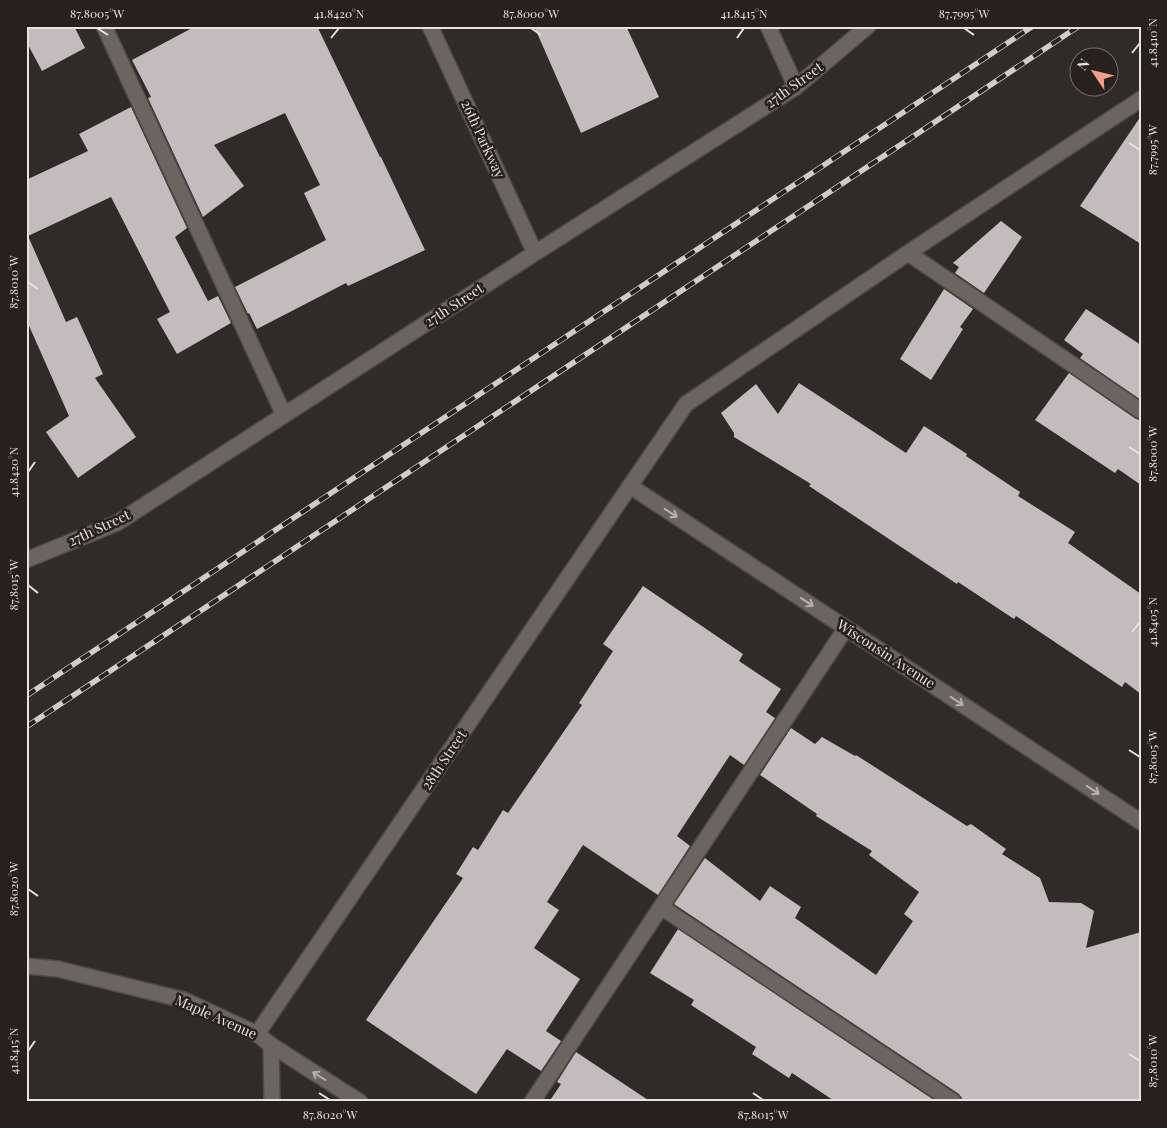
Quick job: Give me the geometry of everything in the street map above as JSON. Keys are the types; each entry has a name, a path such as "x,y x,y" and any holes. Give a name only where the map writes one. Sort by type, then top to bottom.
{"street":[{"path":"104,26 284,415"},
{"name":"26th Parkway","path":"430,26 535,252"},
{"path":"768,26 796,88"},
{"name":"27th Street","path":"26,560 118,523 535,252 796,88 868,26"},
{"name":"28th Street","path":"257,1034 686,404 908,253 1141,99"},
{"path":"908,253 1141,411"},
{"name":"Wisconsin Avenue","path":"630,486 1141,822"},
{"path":"532,1102 846,628"},
{"path":"661,907 954,1102"},
{"name":"Maple Avenue","path":"26,966 58,969 184,1000 257,1034 360,1102"},
{"path":"271,1045 272,1102"}],"building":[{"path":"26,26 74,26 85,48 42,71 26,41"},
{"path":"196,26 317,26 425,250 348,286 346,283 257,329 235,287 326,240 304,193 320,185 285,113 214,145 244,186 203,217 148,98 151,97 132,60"},
{"path":"534,26 626,26 659,97 581,133"},
{"path":"131,107 187,228 175,237 208,301 218,296 231,323 177,354 157,319 170,312 111,197 28,236 66,322 77,317 103,374 95,378 136,437 78,478 46,432 69,416 26,319 26,180 88,151 79,134"},
{"path":"1141,116 1141,244 1080,206"},
{"path":"1001,221 1022,237 984,293 955,273 959,267 953,263"},
{"path":"944,289 973,309 960,327 963,329 931,380 900,359"},
{"path":"1086,309 1141,345 1141,400 1080,358 1083,354 1064,340"},
{"path":"1069,373 1136,419 1141,420 1141,485 1118,469 1115,473 1035,420"},
{"path":"799,383 906,453 924,426 1020,492 1018,496 1075,532 1068,543 1141,594 1141,694 1125,682 1122,687 1016,616 1014,619 958,582 957,584 809,486 811,484 734,437 734,433 721,413 756,384 778,414"},
{"path":"643,586 743,654 739,661 781,689 766,712 775,718 744,765 730,755 677,836 690,846 658,895 583,845 547,902 559,910 534,948 580,979 546,1031 561,1041 541,1071 507,1049 476,1094 366,1020 463,878 456,874 473,847 478,850 503,810 508,813 582,705 579,703 613,651 603,644"},
{"path":"791,728 815,744 822,737 856,755 967,826 971,824 1006,849 1002,854 1040,878 1049,902 1081,903 1094,911 1086,948 1141,932 1141,1102 963,1102 959,1094 674,904 705,858 760,901 770,886 801,907 795,918 876,975 913,921 904,914 919,892 869,855 872,851 816,816 817,814 760,775"},
{"path":"678,929 937,1102 836,1102 792,1073 789,1078 752,1054 756,1047 691,1005 694,1000 650,973"},
{"path":"576,1052 651,1102 549,1102 561,1084 557,1082"}],"railway":[{"path":"26,696 1033,26"},
{"path":"26,727 1079,26"}]}
